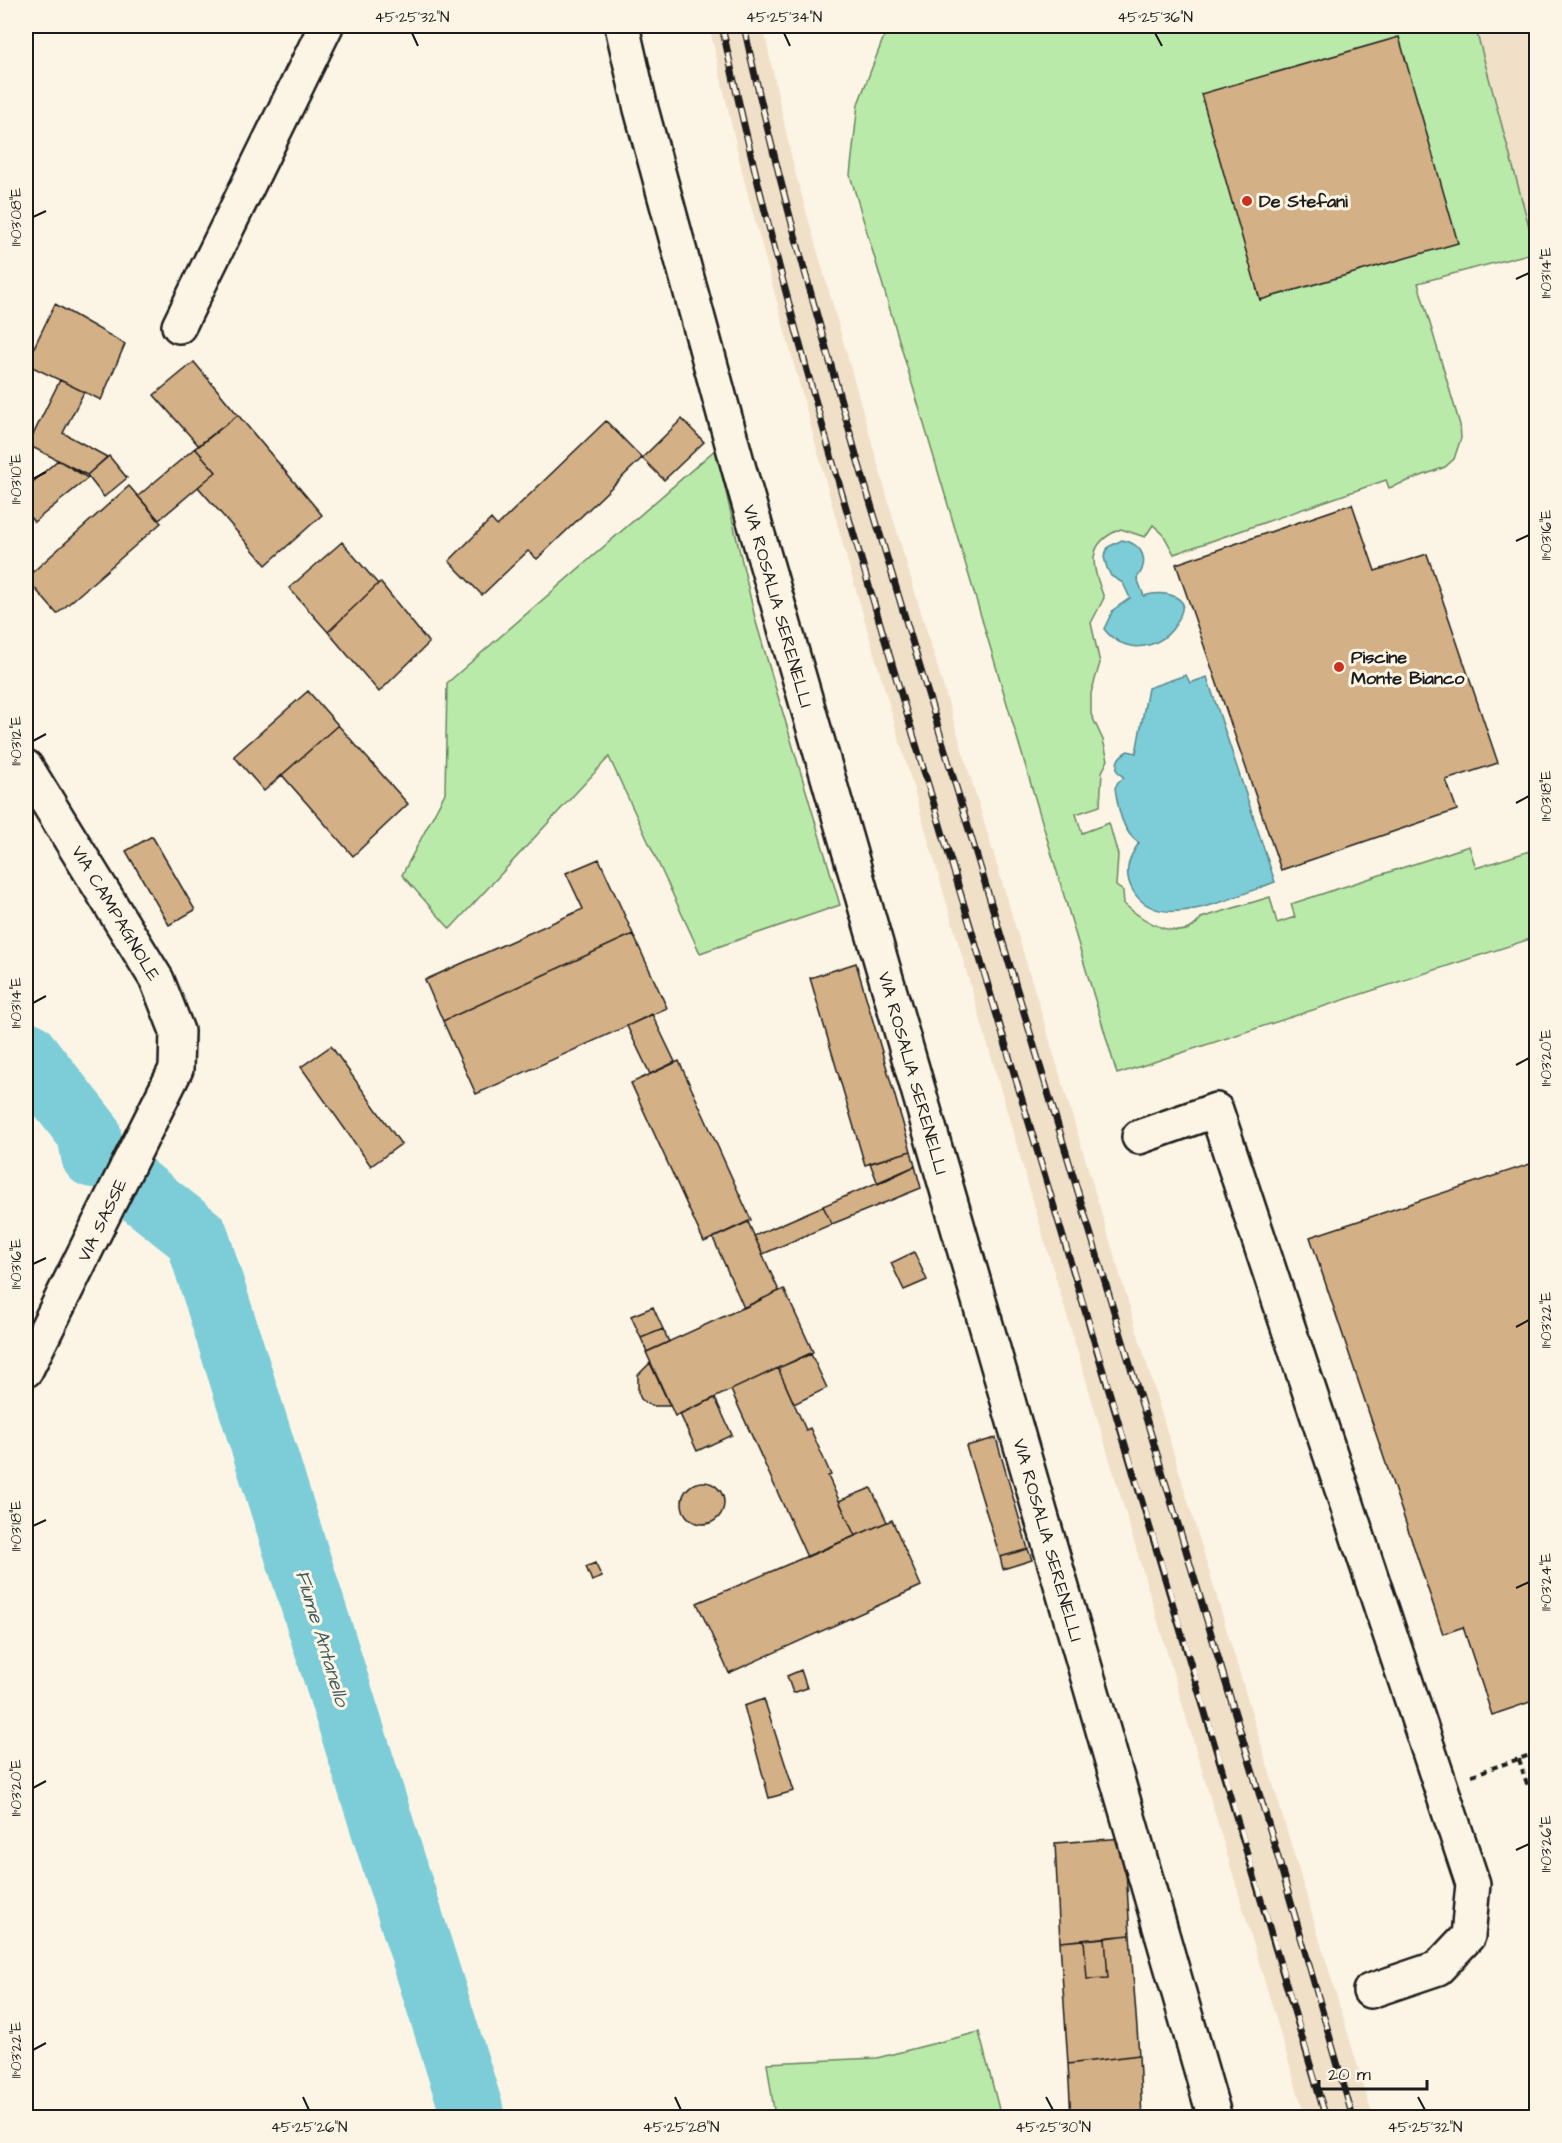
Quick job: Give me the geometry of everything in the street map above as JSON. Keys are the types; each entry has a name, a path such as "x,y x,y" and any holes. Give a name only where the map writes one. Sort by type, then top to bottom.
{"street":[{"path":"179,326 326,26"},
{"name":"VIA ROSALIA SERENELLI","path":"622,26 641,109 739,469 1215,2118"},
{"name":"VIA CAMPAGNOLE","path":"26,767 157,980 177,1031 177,1069"},
{"name":"VIA SASSE","path":"26,1370 177,1069"},
{"path":"1138,1137 1216,1110 1473,1884 1468,1936 1438,1968 1371,1991"}],"path":[{"path":"1441,1786 1536,1753"},
{"path":"1519,1759 1526,1782 1536,1795"}],"shaded area":[{"path":"709,26 763,26 794,168 900,542 1373,2117 1305,2117 1039,1222 846,556 745,184"},
{"path":"1475,26 1536,26 1536,249"}],"green space":[{"path":"888,26 1475,26 1536,252 1418,283 1460,425 1461,438 1454,459 1445,467 1389,488 1386,480 1174,554 1163,534 1153,525 1145,537 1121,529 1101,542 1094,558 1104,598 1091,623 1100,663 1091,693 1091,714 1103,740 1108,760 1102,772 1100,806 1076,814 1082,833 1109,823 1118,855 1116,886 1123,891 1124,904 1141,917 1173,931 1193,926 1201,918 1270,897 1277,923 1295,917 1291,904 1469,846 1476,868 1536,849 1536,937 1117,1074 850,175 858,104"},
{"path":"716,449 756,622 840,905 700,953 609,757 450,929 402,875 445,793 447,683"},
{"path":"979,2032 1001,2117 775,2117 767,2063 877,2058"}],"water":[{"path":"1122,540 1135,545 1142,554 1143,565 1137,578 1144,596 1171,595 1183,604 1172,630 1163,638 1139,647 1127,645 1115,639 1104,629 1113,610 1130,598 1123,583 1111,576 1104,557 1108,547"},
{"path":"1186,675 1190,683 1207,677 1275,882 1220,903 1178,911 1160,910 1144,903 1129,883 1128,865 1139,843 1128,833 1119,811 1115,788 1124,778 1117,771 1117,764 1120,757 1128,751 1136,753 1148,688"}],"building":[{"path":"1399,37 1458,243 1260,300 1201,94"},
{"path":"55,304 125,344 101,400 26,364"},
{"path":"194,362 238,415 199,446 154,395"},
{"path":"60,380 84,392 63,433 107,457 87,475 28,445"},
{"path":"238,415 322,515 266,565 198,487 216,472 195,448"},
{"path":"682,419 704,442 664,480 642,458"},
{"path":"606,421 642,458 537,559 528,551 482,595 449,561 491,519 497,526"},
{"path":"195,448 216,472 159,520 138,496"},
{"path":"109,456 127,478 104,497 87,475"},
{"path":"58,460 88,478 34,522 26,512 26,488"},
{"path":"129,486 161,523 57,614 26,578"},
{"name":"Piscine Monte Bianco","path":"1352,504 1375,571 1427,554 1498,763 1446,780 1457,810 1281,870 1176,564"},
{"path":"342,542 378,584 328,632 289,588"},
{"path":"380,582 429,643 379,692 328,632"},
{"path":"308,691 338,725 264,791 234,756"},
{"path":"338,725 408,804 353,856 282,775"},
{"path":"152,836 195,910 169,925 126,851"},
{"path":"599,859 633,934 443,1021 425,980 583,909 566,873"},
{"path":"633,934 667,1008 476,1094 443,1021"},
{"path":"856,963 911,1151 865,1165 810,978"},
{"path":"652,1014 675,1062 650,1074 627,1026"},
{"path":"331,1046 401,1144 371,1166 301,1067"},
{"path":"679,1061 751,1220 704,1242 631,1083"},
{"path":"911,1151 915,1166 878,1184 870,1163"},
{"path":"1536,1162 1536,1700 1492,1715 1463,1627 1443,1634 1310,1237"},
{"path":"915,1166 921,1188 832,1224 823,1206"},
{"path":"823,1206 832,1224 763,1254 754,1236"},
{"path":"748,1222 779,1291 744,1308 713,1238"},
{"path":"914,1252 927,1280 904,1290 891,1263"},
{"path":"784,1289 813,1352 675,1416 646,1352"},
{"path":"653,1307 663,1329 641,1338 631,1316"},
{"path":"663,1329 669,1342 647,1352 641,1338"},
{"path":"811,1354 827,1388 794,1404 778,1368"},
{"path":"650,1363 670,1406 651,1406 641,1399 638,1392 638,1375"},
{"path":"778,1368 806,1430 810,1428 831,1475 828,1476 855,1536 807,1557 731,1390"},
{"path":"715,1398 732,1435 697,1451 680,1414"},
{"path":"996,1438 1028,1549 1000,1557 966,1446"},
{"path":"703,1482 718,1488 724,1503 718,1518 703,1524 688,1518 682,1503 688,1488"},
{"path":"871,1488 887,1522 855,1536 839,1501"},
{"path":"892,1520 921,1586 729,1673 697,1603"},
{"path":"1028,1549 1032,1560 1003,1569 1000,1557"},
{"path":"595,1563 602,1577 592,1581 586,1567"},
{"path":"801,1670 807,1688 793,1693 787,1676"},
{"path":"764,1699 794,1791 769,1798 744,1706"},
{"path":"1124,1838 1130,1935 1060,1942 1055,1843"},
{"path":"1130,1935 1139,2055 1068,2064 1060,1942 1084,1940 1087,1979 1108,1978 1105,1938"},
{"path":"1105,1938 1108,1978 1087,1979 1084,1940"},
{"path":"1139,2055 1142,2118 1071,2118 1068,2064"}],"waterway":[{"name":"Fiume Antanello","path":"26,1053 89,1133 93,1156"},
{"name":"Fiume Antanello","path":"133,1186 197,1237 474,2118"}],"railway":[{"path":"722,26 770,231 854,535 1326,2118"},
{"path":"744,26 783,189 857,458 1271,1833 1353,2118"}],"place":[{"name":"De Stefani","path":"1247,201"},
{"name":"Piscine Monte Bianco","path":"1339,667"}]}
